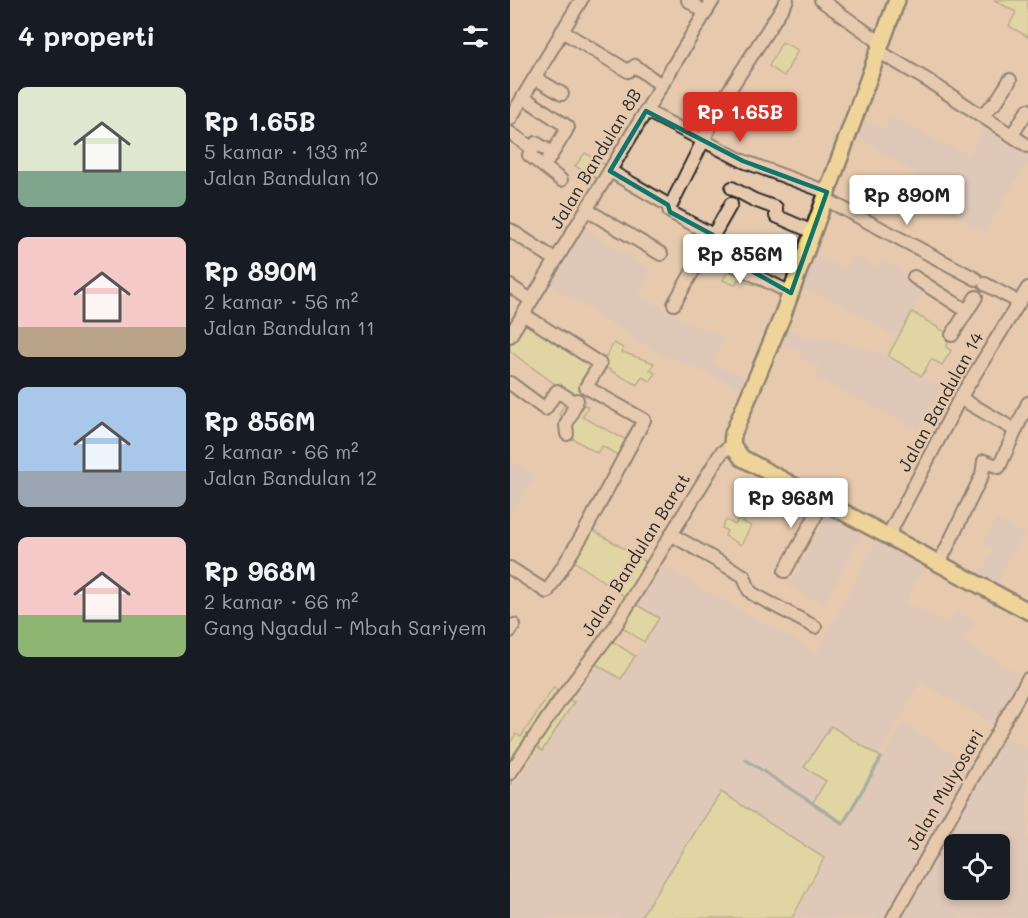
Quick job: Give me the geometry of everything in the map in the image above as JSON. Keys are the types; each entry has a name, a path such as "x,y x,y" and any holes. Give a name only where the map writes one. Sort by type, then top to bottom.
{"main road":[{"path":"897,0 791,293 733,434 732,445 742,458 1028,611"}],"street":[{"path":"510,119 581,0"},
{"path":"688,0 705,13"},
{"name":"Jalan Bandulan 8B","path":"510,336 713,0"},
{"path":"787,0 725,97 702,140 670,207 670,212 710,241 735,265 791,293"},
{"path":"821,0 880,47 1028,146"},
{"path":"562,32 628,71 635,66 661,85"},
{"path":"535,78 562,94"},
{"path":"982,115 996,102 1010,80"},
{"path":"523,97 567,129 544,166"},
{"path":"1012,135 1028,110"},
{"path":"646,111 743,161 826,195 1016,300"},
{"path":"510,133 532,148"},
{"path":"552,153 536,143 529,155 561,180"},
{"path":"610,171 670,207"},
{"path":"732,188 754,200 776,208 776,216 813,232"},
{"path":"674,304 731,204"},
{"path":"587,210 661,254"},
{"path":"510,230 556,260"},
{"path":"914,277 967,311"},
{"path":"510,286 531,300"},
{"name":"Jalan Bandulan 14","path":"888,536 960,398 1016,300 1028,288"},
{"path":"952,335 976,297"},
{"path":"510,568 547,592 582,536 644,420 586,387 600,364 523,314"},
{"path":"510,383 545,409 557,392 576,402 566,424 567,434"},
{"path":"960,398 1015,430"},
{"path":"939,564 982,475 984,461 999,467 1028,403"},
{"name":"Jalan Bandulan Barat","path":"510,773 614,628 721,453 732,445"},
{"path":"785,571 823,502"},
{"path":"670,538 748,587 753,594 815,627"},
{"name":"Jalan Mulyosari","path":"893,918 1028,679"}],"highlighted area":[{"path":"646,111 743,161 827,192 791,293 707,246 713,235 670,212 668,205 610,171"}],"shaded area":[{"path":"890,116 933,139 969,154 987,122 1028,149 1028,162 985,233 907,186 915,174 856,136 863,119 884,130"},
{"path":"582,227 653,270 640,296 725,338 713,363 748,378 743,390 668,356 666,359 547,283"},
{"path":"815,253 844,269 852,254 875,267 881,258 926,287 897,338 837,302 800,288"},
{"path":"786,328 810,338 827,338 879,352 941,387 918,430 815,378 820,367 798,357 800,352 779,343"},
{"path":"510,459 536,475 510,516"},
{"path":"828,513 863,531 824,606 788,587"},
{"path":"996,518 1025,534 1007,563 997,586 979,576 994,550 983,543"},
{"path":"876,540 925,565 906,602 949,623 956,611 976,621 963,641 1024,676 1010,703 1007,702 1001,712 1004,714 997,726 921,683 879,755 883,757 903,722 971,765 885,918 792,918 823,858 703,821 640,918 510,918 510,792 539,749 542,750 597,664 621,678 659,618 637,605 662,566 817,652"},
{"path":"1002,735 1028,748 1028,918 899,918 944,838 944,900 1010,900 1010,834 946,834"}],"green space":[{"path":"994,0 1028,0 1028,37 1009,26 1016,12"},
{"path":"782,42 798,50 784,76 769,66"},
{"path":"585,153 609,167 601,181 575,166"},
{"path":"731,265 777,288 775,292 738,279 735,285 723,280"},
{"path":"912,312 952,336 946,347 951,351 942,365 931,359 922,376 888,356"},
{"path":"525,318 595,368 576,400 588,407 582,417 630,442 621,457 602,446 597,453 560,431 566,420 559,414 570,395 510,351 510,345"},
{"path":"614,343 623,348 622,352 654,363 650,370 655,373 651,381 642,377 637,385 601,365"},
{"path":"738,519 751,526 741,545 725,536 727,531 722,528 726,520 735,525"},
{"path":"589,528 645,561 640,571 643,573 627,598 570,558"},
{"path":"637,605 659,618 644,642 622,627"},
{"path":"612,641 635,656 621,679 594,663"},
{"path":"554,687 557,691 510,760 510,743 516,734 521,737"},
{"path":"568,700 574,702 542,751 537,747"},
{"path":"831,726 882,758 843,825 812,804 826,781 804,767"},
{"path":"721,792 824,858 792,918 640,918"}],"waterway":[{"path":"632,610 653,578"},
{"path":"600,657 612,641"},
{"path":"510,762 558,691"},
{"path":"523,765 539,742"},
{"path":"746,760 843,823 881,758"},
{"path":"510,784 519,771"}]}
